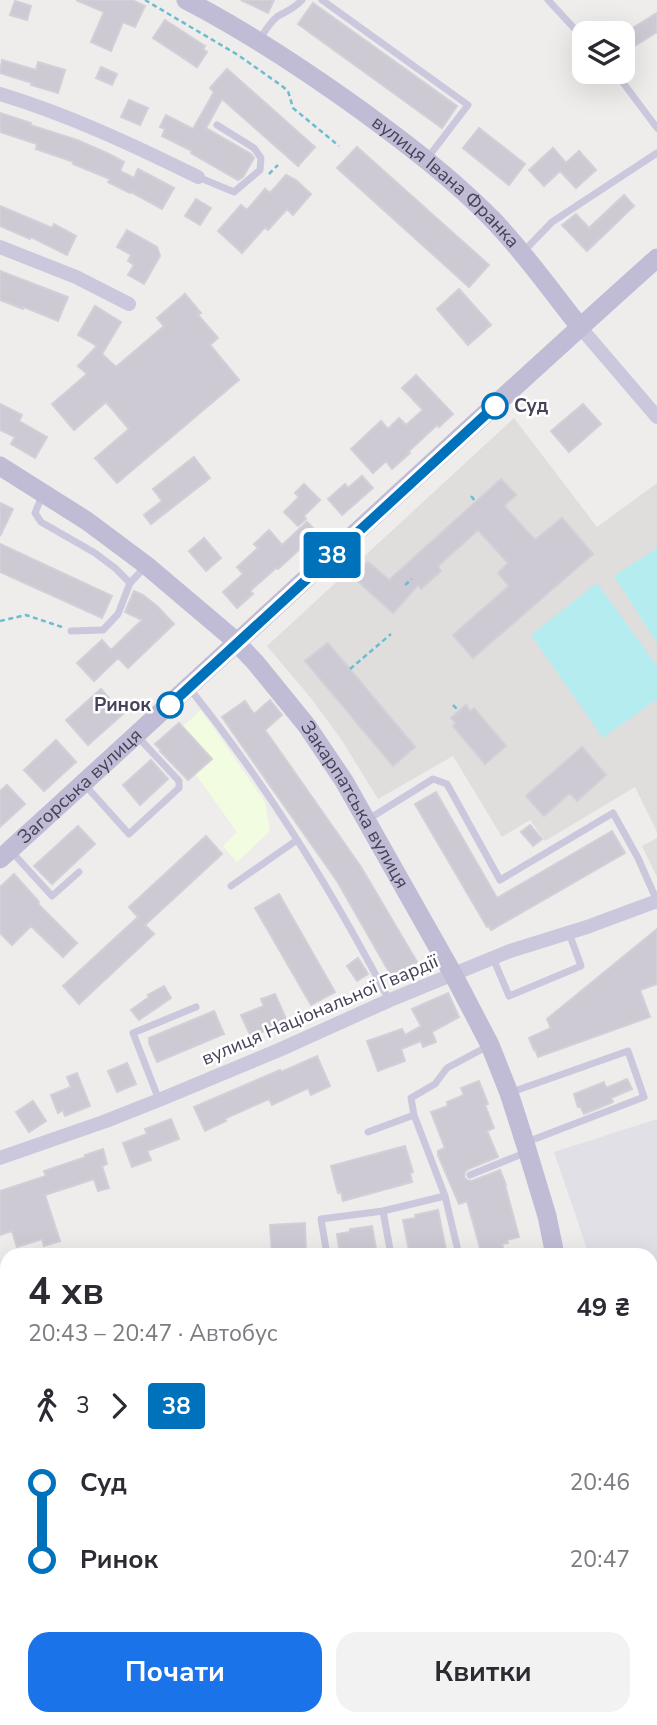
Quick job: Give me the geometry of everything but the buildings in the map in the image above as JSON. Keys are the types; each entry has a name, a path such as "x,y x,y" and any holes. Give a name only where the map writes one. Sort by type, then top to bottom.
{"street":[{"name":"вулиця Івана Франка","path":"186,0 259,40 342,97 465,193 522,253 580,327 657,417"},
{"path":"0,94 82,123 198,177"},
{"path":"0,247 76,276 129,304"},
{"name":"Загорська вулиця","path":"5,855 657,258"},
{"name":"Закарпатська вулиця","path":"0,466 87,520 146,565 237,644 256,663 307,726 344,781 490,1045 526,1147 554,1248"},
{"name":"вулиця Національної Гвардії","path":"0,1158 159,1100 510,951 657,901"}],"lane":[{"path":"259,40 268,26 302,0"},
{"path":"322,0 468,105 426,160"},
{"path":"548,0 572,26"},
{"path":"624,84 657,128"},
{"path":"198,177 234,192 260,170 261,158 254,148 217,125"},
{"path":"522,253 552,222 657,153"},
{"path":"44,492 35,513 41,522 95,553 130,583"},
{"path":"72,631 103,630 118,614 130,583 146,565"},
{"path":"189,688 270,797 390,1000"},
{"path":"84,783 128,834 179,788 179,782 136,736"},
{"path":"366,821 433,779 447,784 500,880 613,813 638,858 657,901"},
{"path":"231,886 297,840"},
{"path":"5,855 52,896 79,872"},
{"path":"493,958 509,996 581,966 569,933"},
{"path":"159,1100 133,1033 196,1007"},
{"path":"456,1248 445,1196 414,1115 411,1097 435,1084 447,1068 490,1045"},
{"path":"470,1175 526,1147 644,1097 628,1051 509,1093"},
{"path":"368,1132 414,1115"},
{"path":"326,1248 321,1219 383,1210 445,1196"},
{"path":"383,1210 390,1248"}],"path":[{"path":"145,0 238,55 282,86 288,91 293,108 339,146"},
{"path":"471,496 476,502"},
{"path":"405,585 412,579"},
{"path":"0,621 26,615 72,631"},
{"path":"350,669 391,634"},
{"path":"453,705 459,711"}],"shaded area":[{"path":"514,418 597,527 657,483 657,832 635,787 545,841 530,820 502,837 453,756 378,799 341,739 267,646"},
{"path":"657,548 657,643 614,576"},
{"path":"597,583 657,666 657,699 603,738 531,635"},
{"path":"201,710 265,802 270,831 237,862 223,846 237,832 170,738"},
{"path":"657,838 657,877 642,846"},
{"path":"657,1119 657,1248 587,1248 554,1152"}],"bus line":[{"name":"38","path":"170,705 495,406"}],"place":[{"name":"Суд","path":"495,406"},
{"name":"Ринок","path":"170,705"}]}
